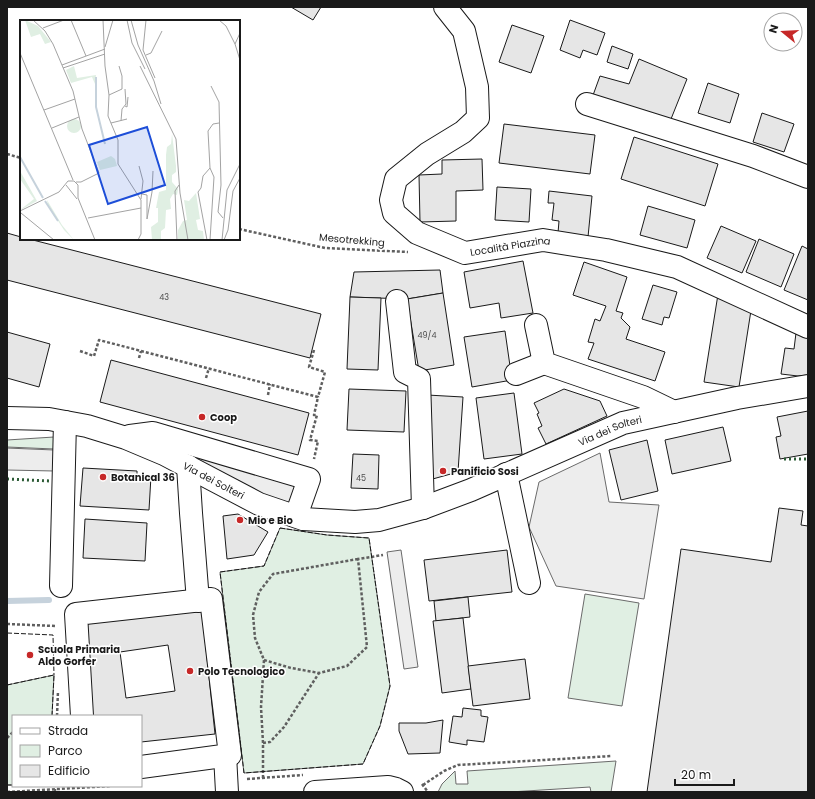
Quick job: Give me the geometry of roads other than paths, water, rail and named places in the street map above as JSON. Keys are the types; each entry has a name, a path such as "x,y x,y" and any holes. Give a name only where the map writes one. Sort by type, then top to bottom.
{"street":[{"name":"Località Piazzina","path":"445,7 464,31 477,87 478,118 463,132 427,154 396,179 391,200 394,213 417,233 464,253 543,240 606,250 677,267 808,327"},
{"path":"587,104 753,156 808,177"},
{"path":"397,301 405,372 419,379 423,508"},
{"path":"536,326 544,363"},
{"path":"516,374 544,363 643,397 674,412"},
{"name":"Via dei Solteri","path":"7,418 49,419 87,426 123,437 164,454 259,504 304,519 355,522 379,520 423,508 471,490 623,423 737,398 808,386"},
{"path":"61,586 65,422"},
{"path":"123,437 153,433 309,478 296,516"},
{"path":"188,466 198,601"},
{"path":"506,474 507,487 529,583"},
{"path":"82,715 76,614 211,599 230,755 142,767"},
{"path":"225,756 227,786"},
{"path":"312,783 388,787 396,789 409,786"}],"waterway":[{"path":"7,601 49,600"}],"place":[{"name":"Coop","path":"202,417"},
{"name":"Panificio Sosi","path":"443,471"},
{"name":"Botanical 36","path":"103,477"},
{"name":"Mio e Bio","path":"240,520"},
{"name":"Scuola Primaria Aldo Gorfer","path":"30,655"},
{"name":"Polo Tecnologico","path":"190,671"}]}
